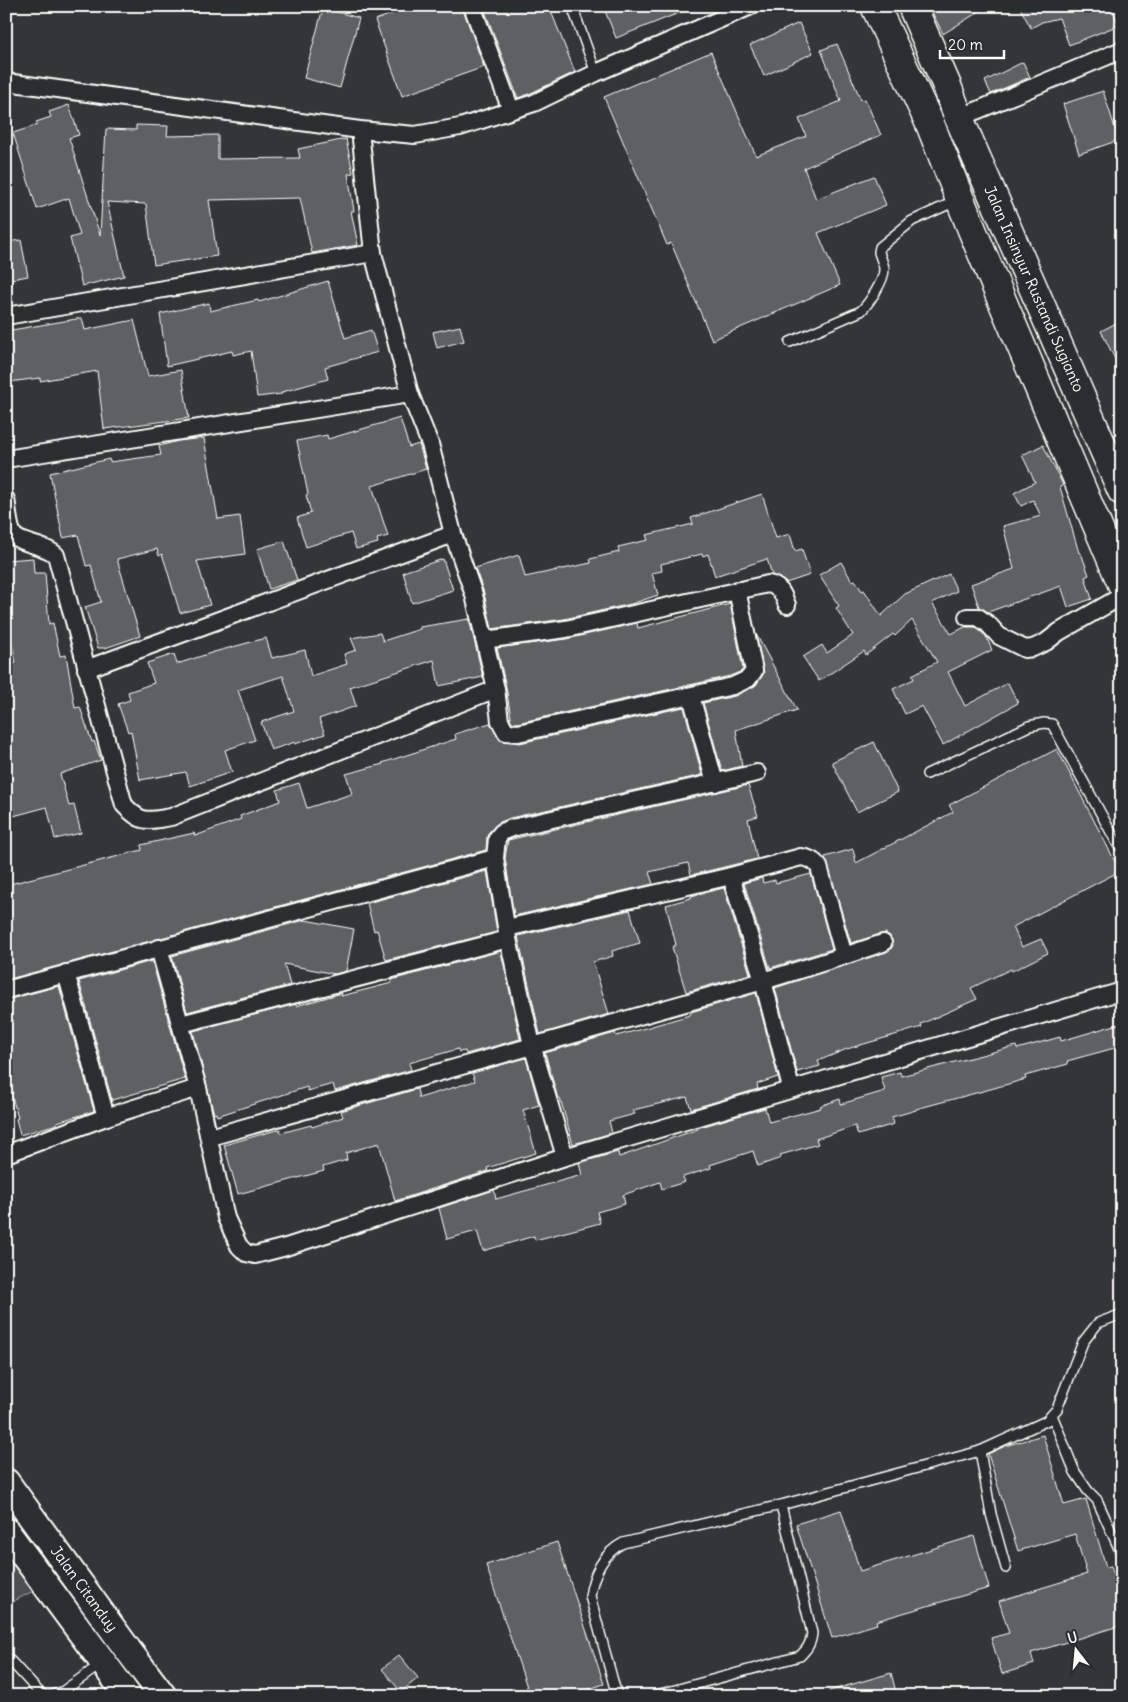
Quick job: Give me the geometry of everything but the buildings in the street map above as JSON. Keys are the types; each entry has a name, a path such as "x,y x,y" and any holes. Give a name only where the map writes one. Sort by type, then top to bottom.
{"highway":[{"path":"875,6 930,124 973,232 1122,584"},
{"name":"Jalan Insinyur Rustandi Sugianto","path":"912,6 1122,491"},
{"path":"961,199 989,186"}],"main road":[{"name":"Jalan Citanduy","path":"6,1482 163,1696"},
{"name":"Jalan Citanduy","path":"6,1531 128,1696"}],"street":[{"path":"472,6 511,110"},
{"path":"6,82 360,130 415,134 460,128 534,103 596,73 752,6"},
{"path":"959,118 1122,50"},
{"path":"360,130 373,253 410,394 430,444 453,534 474,595 496,689 500,721 506,732 518,733 691,696 733,686 748,679 754,671 737,590"},
{"path":"6,316 373,253"},
{"path":"6,459 410,394"},
{"path":"6,499 12,533 16,539 50,550 56,554 124,805 135,817 148,820 171,817 496,689"},
{"path":"86,668 453,534"},
{"path":"484,640 566,629 768,584 775,585 782,591 788,605"},
{"path":"966,617 978,617 988,624 999,636 1025,649 1033,648 1122,596"},
{"path":"691,696 715,783"},
{"path":"565,1157 532,1045 507,934 495,858 497,838 502,832 512,828 757,773"},
{"path":"181,1024 507,934 801,857 814,861 818,867 844,956"},
{"path":"6,990 495,858"},
{"path":"731,876 763,981 791,1088"},
{"path":"210,1136 763,981 883,943"},
{"path":"159,948 210,1136 226,1218 239,1246 246,1253 255,1255 286,1247 565,1157 791,1088 1122,991"},
{"path":"66,974 106,1117"},
{"path":"6,1154 106,1117 198,1088"}],"lane":[{"path":"572,6 596,73"},
{"path":"790,342 861,311 876,290 884,272 879,252 880,248 912,221 961,199"},
{"path":"927,774 1029,726 1044,723 1052,724 1118,845 1122,845"},
{"path":"617,1696 590,1596 592,1580 613,1548 623,1542 781,1505 980,1451 1046,1421 1057,1409 1083,1342 1098,1323 1122,1314"},
{"path":"1052,1415 1075,1472 1088,1491 1098,1500 1122,1555"},
{"path":"980,1451 990,1514 1006,1568"},
{"path":"653,1696 800,1656 807,1649 812,1640 812,1633 781,1505"},
{"path":"6,1656 45,1696 62,1692 103,1662"}],"shaded area":[{"path":"6,1542 41,1587 6,1605"}]}
